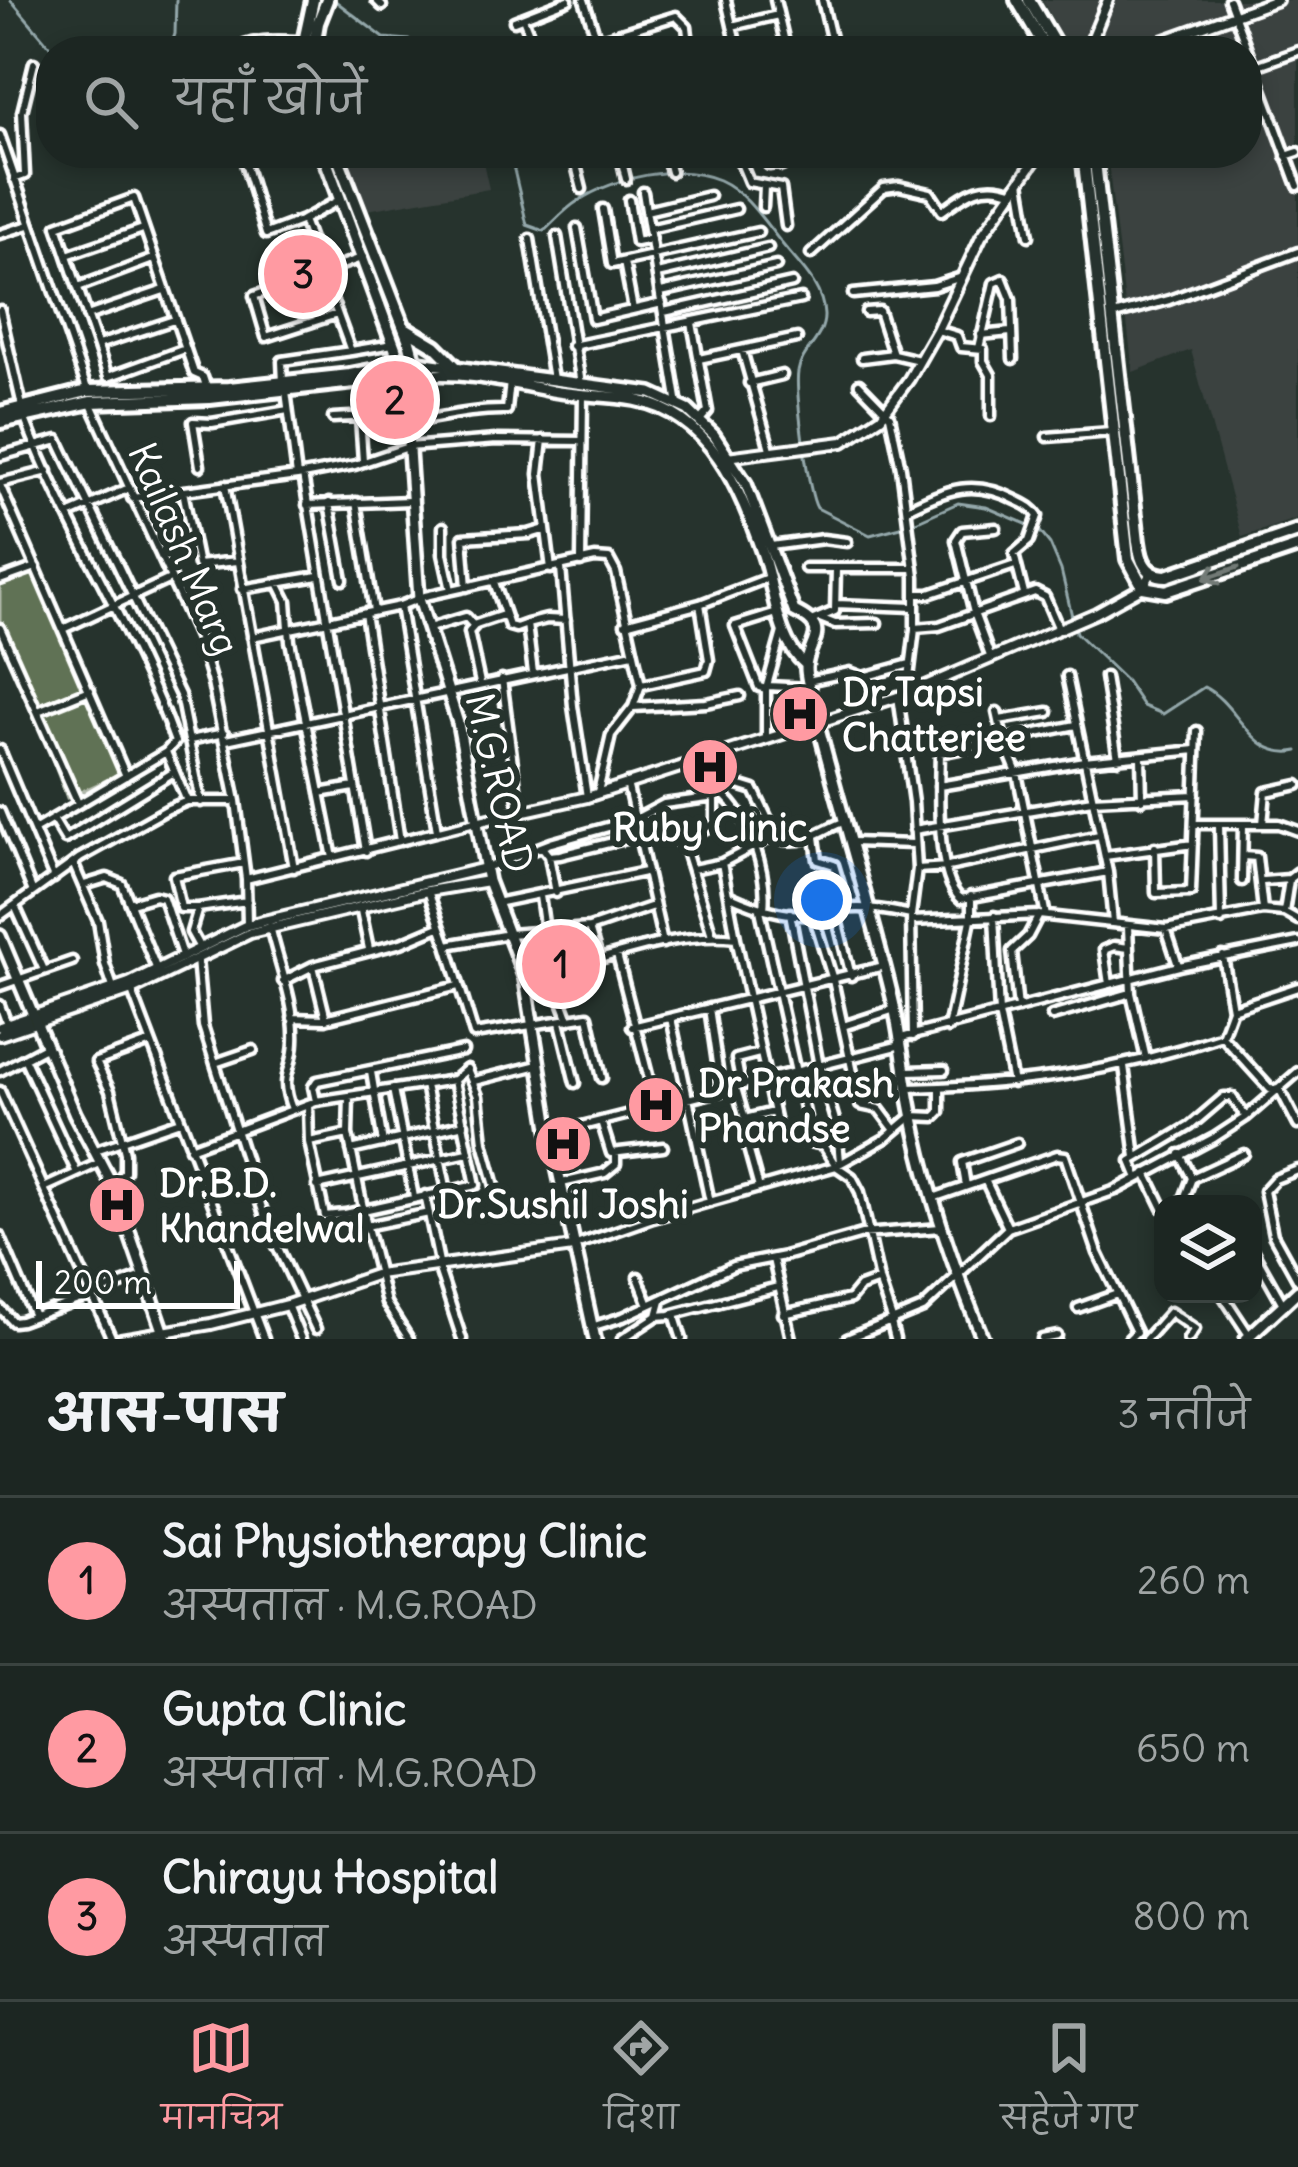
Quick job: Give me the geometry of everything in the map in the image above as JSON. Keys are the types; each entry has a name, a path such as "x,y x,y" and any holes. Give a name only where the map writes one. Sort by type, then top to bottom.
{"main road":[{"path":"1017,0 1038,36"},
{"path":"1029,0 1050,36"},
{"path":"307,36 318,4"},
{"path":"315,36 318,4"},
{"path":"329,168 409,372"},
{"path":"342,168 405,328 409,372"},
{"path":"1085,168 1128,559 1144,587 1166,591 1298,547"},
{"path":"1096,168 1141,560 1151,573 1167,576 1298,531"},
{"path":"405,328 435,346 456,367"},
{"path":"89,397 284,387 456,367 553,382 662,408 686,422 725,457 794,611 816,620 817,638 805,664 808,684 906,1039 912,1116 941,1228 983,1339"},
{"path":"409,372 651,393 701,419 754,499 771,546 784,630 791,652 805,664"},
{"name":"M.G.ROAD","path":"409,372 405,418 418,599 467,764 488,881 525,978 550,1133 595,1339"},
{"path":"0,412 89,397 284,387"},
{"path":"0,422 23,411"},
{"path":"0,936 93,1151 114,1188 165,1334"},
{"path":"1247,1337 1298,1291"}],"street":[{"path":"537,0 541,11"},
{"path":"527,36 518,20 568,0"},
{"path":"584,0 596,36"},
{"path":"726,0 734,36"},
{"path":"775,0 783,36"},
{"path":"822,0 831,36"},
{"path":"1093,36 1108,0"},
{"path":"1229,0 1242,36"},
{"path":"1177,36 1277,0"},
{"path":"732,26 778,15"},
{"path":"612,36 681,16 688,36"},
{"path":"634,30 636,36"},
{"path":"1262,65 1298,52"},
{"path":"14,179 26,175 22,112 34,63"},
{"path":"1262,92 1298,186"},
{"name":"Kailash Marg","path":"0,135 89,397 199,639 225,736 236,801 248,929"},
{"path":"1286,156 1298,152"},
{"path":"246,168 266,234 341,199"},
{"path":"577,168 582,189"},
{"path":"623,168 626,179"},
{"path":"670,168 671,172"},
{"path":"743,168 749,182 783,191 786,226"},
{"path":"725,457 843,442 885,412 937,330 982,237 1030,168"},
{"path":"1020,182 1030,236"},
{"path":"763,207 764,186"},
{"path":"811,254 884,188 899,186 929,193 942,211 974,188 997,186 1014,192"},
{"path":"643,192 678,405"},
{"path":"646,211 709,196"},
{"path":"185,349 109,376 57,226 134,198 194,373 203,377 207,389"},
{"path":"629,200 636,242 651,239"},
{"path":"603,209 612,264 758,232"},
{"path":"649,229 736,209"},
{"path":"304,220 351,351"},
{"path":"0,234 28,224"},
{"path":"577,228 593,319 792,284"},
{"path":"67,255 143,229"},
{"path":"557,236 582,390 581,562"},
{"path":"530,239 553,382"},
{"path":"658,274 768,248"},
{"path":"1113,315 1169,300 1298,252"},
{"path":"337,314 266,337 254,296 364,257"},
{"path":"77,287 154,259"},
{"path":"624,262 634,309"},
{"path":"661,292 776,266"},
{"path":"853,294 934,286 962,277"},
{"path":"979,348 986,305 999,279 1006,281 1013,359"},
{"path":"87,316 164,290"},
{"path":"572,346 802,299"},
{"path":"0,310 36,447 176,742 34,830"},
{"path":"866,312 879,311 892,354"},
{"path":"98,345 175,319"},
{"path":"692,322 708,411 701,419"},
{"path":"937,330 957,337 960,346 984,350 983,361 990,371 991,416"},
{"path":"981,335 1010,332"},
{"path":"699,359 797,338"},
{"path":"366,850 281,361 395,343"},
{"path":"742,350 770,449"},
{"path":"862,358 892,354 920,360"},
{"path":"0,361 11,361"},
{"path":"749,383 782,375"},
{"path":"333,418 451,418 473,411 507,410 510,381"},
{"path":"859,384 895,427 914,568 914,628 902,695 917,869 906,1039"},
{"path":"200,466 194,422 288,410"},
{"path":"360,417 363,462"},
{"path":"1047,437 1115,432"},
{"path":"0,456 58,440 180,695 201,802"},
{"path":"544,440 539,473 551,569"},
{"path":"132,498 300,475 408,447 582,441"},
{"path":"48,471 0,484 126,776"},
{"path":"225,485 293,868"},
{"path":"908,511 974,485 997,489 1034,509 1038,518 1033,532 1027,544 1015,549 1024,594"},
{"path":"68,515 129,488"},
{"path":"183,491 198,565 238,561"},
{"path":"307,505 414,501"},
{"path":"356,502 374,611"},
{"path":"329,503 343,580"},
{"path":"443,527 451,590"},
{"path":"990,656 974,613 956,536 962,531 996,528"},
{"path":"467,587 463,538 546,529"},
{"path":"771,546 823,539 847,542"},
{"path":"443,554 464,553"},
{"path":"253,637 602,557 613,565 640,685 633,707 611,735 598,792"},
{"path":"915,594 1015,565"},
{"path":"0,580 37,566"},
{"path":"561,567 587,796"},
{"path":"805,568 914,568"},
{"path":"816,620 835,611 836,569"},
{"path":"246,879 587,796 818,724 902,695 1096,613 1144,587 1151,573"},
{"path":"625,624 700,604 775,574"},
{"path":"242,589 318,576"},
{"path":"65,628 170,579"},
{"path":"493,581 502,615 512,628 548,619 566,620"},
{"path":"278,583 292,626 290,640 333,858"},
{"path":"914,628 939,626 1024,594 1042,594 1063,626"},
{"path":"640,685 706,671 709,660 700,604"},
{"path":"836,604 914,607"},
{"path":"400,606 437,831"},
{"path":"780,613 735,626 759,686 808,684 850,671 863,677 910,664"},
{"path":"365,614 400,842"},
{"path":"480,683 469,637 474,626 502,615"},
{"path":"429,628 466,617 474,626"},
{"path":"816,620 877,623"},
{"path":"526,624 533,673"},
{"path":"0,628 78,803"},
{"path":"766,739 766,688 776,643 784,630"},
{"path":"0,656 11,652"},
{"path":"190,740 307,724 633,653"},
{"path":"1067,676 1108,872 1113,923"},
{"path":"1105,677 1118,759"},
{"path":"502,679 519,810"},
{"path":"38,711 90,690"},
{"path":"633,707 740,696"},
{"path":"1018,1009 1012,951 1042,915 1040,883 1017,773 998,716 1048,712"},
{"path":"1076,725 940,753 938,826 955,894 962,899 1108,872"},
{"path":"1155,847 1156,893 1186,895 1192,887 1197,731"},
{"path":"0,750 54,878"},
{"path":"939,786 1084,761 1196,750"},
{"path":"166,752 187,801"},
{"path":"1142,757 1142,800"},
{"path":"707,758 715,775 728,784 754,790 778,834 796,842 847,821"},
{"path":"53,819 64,839 174,772"},
{"path":"0,777 10,773"},
{"path":"627,783 663,943"},
{"path":"681,842 715,823 718,795 728,784"},
{"path":"1263,824 1266,792 1298,784"},
{"path":"320,793 354,787"},
{"path":"130,987 248,929 486,868 636,819 664,804 718,795 732,803 754,848 766,894 762,909 778,993 812,1141"},
{"path":"914,830 1092,800 1196,795"},
{"path":"0,916 73,863 135,826 187,801 236,801"},
{"path":"0,812 34,894"},
{"path":"1195,824 1263,824 1298,831"},
{"path":"1242,881 1243,824"},
{"path":"1219,825 1221,920"},
{"path":"549,856 666,829 681,842 693,869 712,935"},
{"path":"693,869 722,863 778,834"},
{"path":"917,869 948,867 1099,835"},
{"path":"815,837 818,858 834,865 847,908"},
{"path":"852,842 916,844"},
{"path":"1105,856 1193,844"},
{"path":"542,848 549,856 556,893"},
{"path":"1243,856 1256,857 1262,910"},
{"path":"73,863 98,921 115,992"},
{"path":"244,863 174,876 181,908 247,901"},
{"path":"722,863 773,1112 781,1134 823,1145 852,1177 863,1202 895,1339"},
{"path":"496,903 645,872"},
{"path":"1261,881 1289,879 1298,872"},
{"path":"84,885 115,879 125,888 157,971"},
{"path":"1284,912 1289,879"},
{"path":"270,923 488,881"},
{"path":"428,891 470,1030 476,1036 588,1016 602,1078"},
{"path":"540,895 575,1083"},
{"path":"728,895 762,909 813,916 871,908 911,918 1042,915 1166,929 1262,910 1284,912 1298,920"},
{"path":"948,1028 971,920 970,896"},
{"path":"131,903 163,898 183,958"},
{"path":"360,906 369,949"},
{"path":"448,945 509,934 589,928 653,906"},
{"path":"16,908 44,970"},
{"path":"198,908 191,932 201,949"},
{"path":"836,911 851,976"},
{"path":"790,914 819,1066 837,1127 838,1165"},
{"path":"813,916 860,1105 879,1109 894,1129"},
{"path":"994,916 999,1014 1013,1083"},
{"path":"270,923 291,1018 294,1047 285,1082 292,1109"},
{"path":"283,981 314,966 400,943 439,927"},
{"path":"1128,927 1131,993 1146,1060"},
{"path":"589,928 598,958"},
{"path":"0,1005 2,1029 130,987 197,959 248,929"},
{"path":"1166,929 1178,966"},
{"path":"525,978 663,943 712,935 736,938"},
{"path":"550,1133 766,1081 1130,978 1298,943"},
{"path":"1109,984 1104,950 1129,948"},
{"path":"616,956 656,1106"},
{"path":"1222,1036 1232,1009 1223,956"},
{"path":"197,959 203,1026 214,1063 269,1229 316,1328"},
{"path":"0,986 72,961"},
{"path":"314,966 326,1019"},
{"path":"632,1027 884,966"},
{"path":"291,1018 326,1019 458,986"},
{"path":"130,987 264,1339"},
{"path":"1232,1009 1298,987"},
{"path":"1052,1016 1131,993"},
{"path":"709,1008 721,1091"},
{"path":"843,1026 895,1009"},
{"path":"671,1018 710,1202"},
{"path":"908,1088 1013,1083 1124,1066 1222,1036"},
{"path":"1222,1036 1270,1090 1280,1090"},
{"path":"114,1188 126,1166 123,1139 114,1120 110,1091 96,1062 151,1042"},
{"path":"0,1071 47,1046"},
{"path":"214,1063 253,1050"},
{"path":"454,1080 476,1185 325,1216 309,1142 317,1082 463,1052"},
{"path":"759,1053 736,1059 745,1119 773,1112"},
{"path":"24,1058 77,1173"},
{"path":"474,1081 538,1065"},
{"path":"1124,1066 1136,1157"},
{"path":"190,1148 312,1103 454,1080 467,1069 474,1081 483,1142 501,1208"},
{"path":"907,1070 944,1070"},
{"path":"371,1072 383,1142"},
{"path":"847,1339 923,1308 1008,1228 1081,1205 1142,1176 1246,1117 1298,1072"},
{"path":"424,1084 447,1191"},
{"path":"393,1088 414,1198"},
{"path":"121,1339 256,1313 379,1274 573,1246 838,1165 886,1138 912,1116 932,1118 940,1112 940,1088"},
{"path":"1280,1090 1298,1125"},
{"path":"0,1091 112,1339"},
{"path":"349,1096 348,1134 367,1227 386,1303 409,1339"},
{"path":"1154,1195 1130,1163 1136,1157 1190,1126 1227,1096 1246,1117"},
{"path":"93,1151 180,1121"},
{"path":"601,1121 609,1151 616,1154 663,1147"},
{"path":"351,1150 464,1124"},
{"path":"309,1142 348,1134"},
{"path":"746,1141 759,1188"},
{"path":"966,1186 962,1162 1017,1143"},
{"path":"317,1186 469,1153"},
{"path":"562,1183 605,1173 616,1163 616,1154"},
{"path":"1180,1154 1192,1178"},
{"path":"1185,1195 1192,1178 1244,1154"},
{"path":"933,1198 1064,1155 1136,1332 1129,1339"},
{"path":"44,1188 99,1163"},
{"path":"1298,1185 1296,1170 1275,1179 1264,1191 1273,1235 1298,1280"},
{"path":"985,1180 1008,1228"},
{"path":"424,1196 438,1263 462,1339"},
{"path":"322,1235 429,1213"},
{"path":"591,1327 650,1306 712,1273 755,1260 870,1235 941,1228"},
{"path":"0,1236 34,1317"},
{"path":"773,1259 791,1339"},
{"path":"1262,1267 1283,1304"},
{"path":"0,1308 13,1322 143,1276"},
{"path":"638,1277 650,1306"},
{"path":"783,1314 850,1299 860,1287 879,1280"},
{"path":"622,1339 656,1316 778,1287"},
{"path":"1078,1308 1117,1294"},
{"path":"656,1316 661,1300"},
{"path":"1227,1303 1247,1337"},
{"path":"287,1305 301,1339"},
{"path":"1146,1339 1170,1312 1195,1329 1188,1339"},
{"path":"674,1314 682,1339"},
{"path":"1042,1339 1057,1336"}],"shaded area":[{"path":"1042,0 1103,0 1088,36 1062,36"},
{"path":"1114,0 1298,0 1298,518 1242,537 1191,350 1133,372 1109,168 1262,168 1262,36 1102,36"},
{"path":"344,168 484,168 489,189 361,211"}],"green space":[{"path":"38,567 119,774 67,798 0,622 0,580"}],"waterway":[{"path":"11,0 41,36"},
{"path":"174,36 176,0"},
{"path":"334,0 381,36"},
{"path":"514,168 527,225 544,231 593,193 647,175 703,175 738,192 810,277 823,305 823,323 798,372 806,463 817,508 870,535 909,525 958,503 986,507 1038,529 1061,570 1076,633 1126,681 1143,706 1163,714 1204,687 1268,748 1298,751"}],"place":[{"name":"Chirayu Hospital","path":"303,274"},
{"name":"Gupta Clinic","path":"395,400"},
{"name":"Dr Tapsi Chatterjee","path":"800,714"},
{"name":"Ruby Clinic","path":"710,767"},
{"name":"Sai Physiotherapy Clinic","path":"561,964"},
{"name":"Dr Prakash Phandse","path":"656,1105"},
{"name":"Dr.Sushil Joshi","path":"563,1144"},
{"name":"Dr.B.D. Khandelwal","path":"117,1205"}]}
